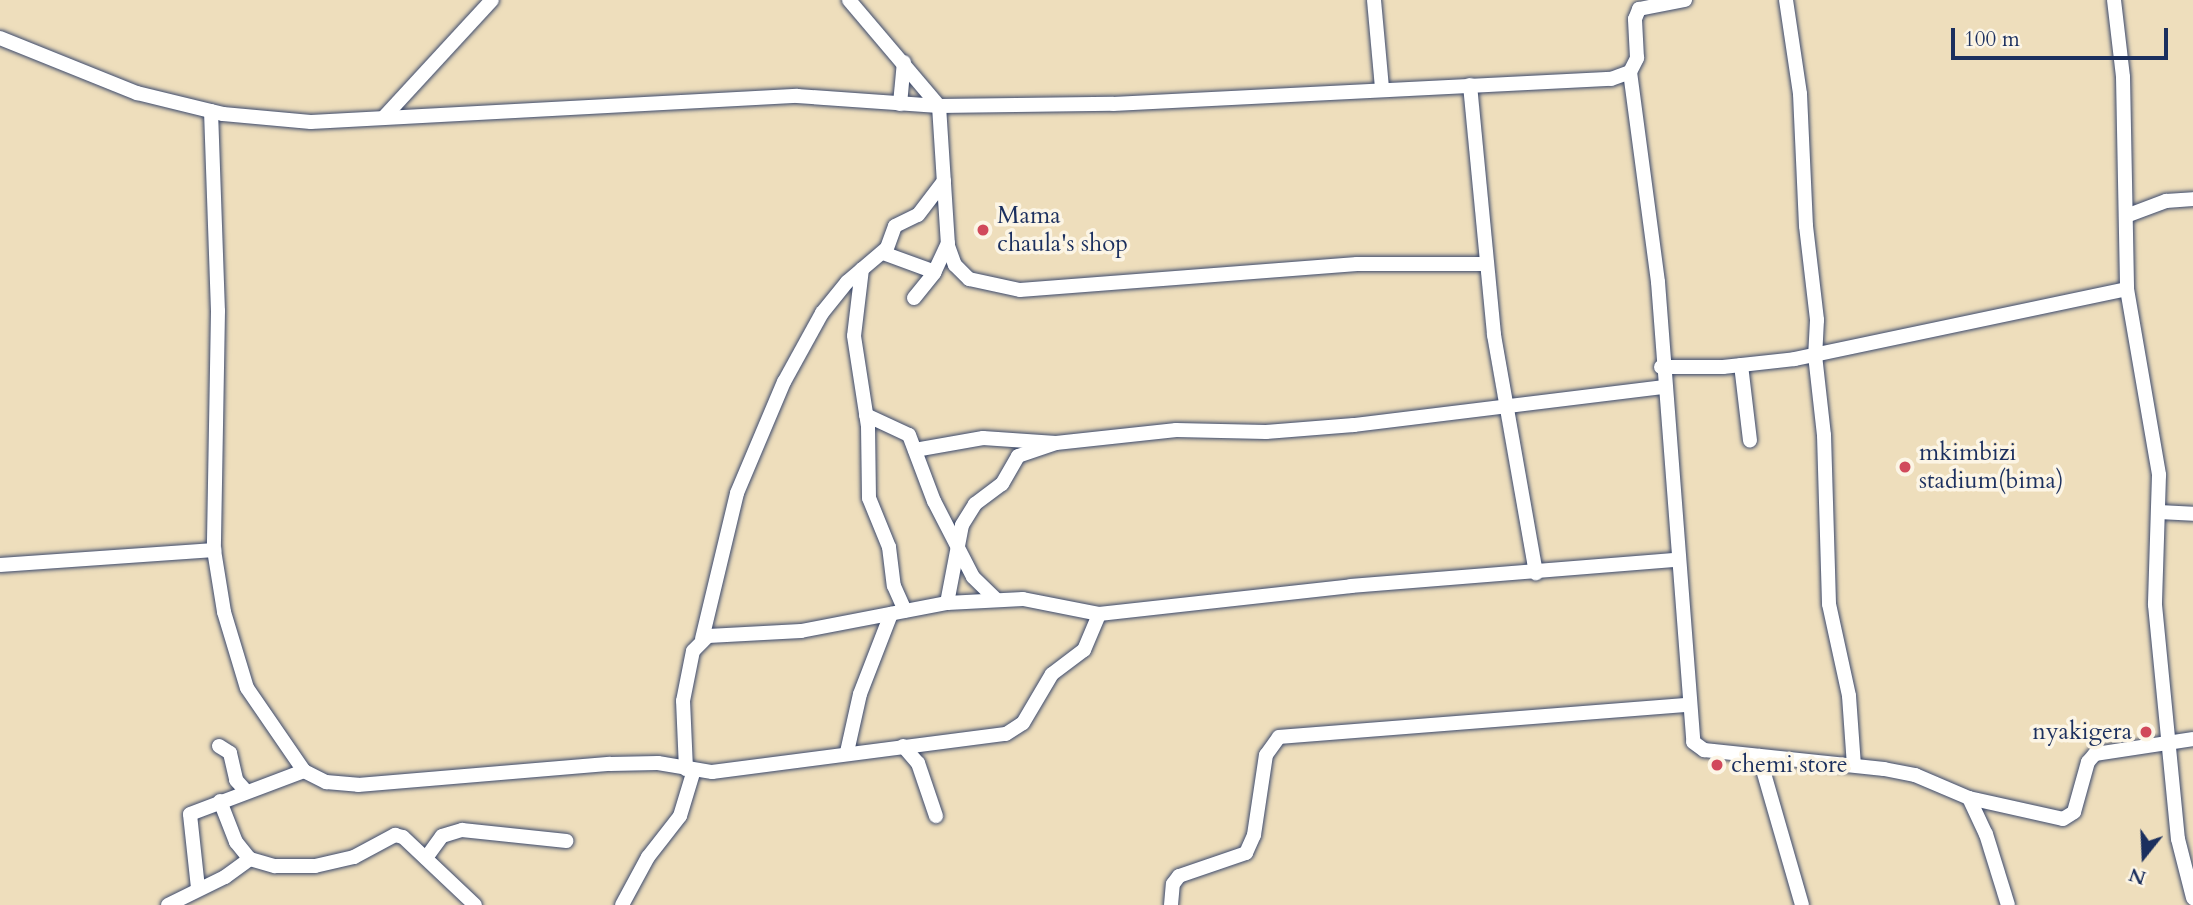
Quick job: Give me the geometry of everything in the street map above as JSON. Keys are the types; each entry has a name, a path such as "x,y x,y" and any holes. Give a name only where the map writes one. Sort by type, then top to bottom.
{"street":[{"path":"384,117 492,0"},
{"path":"849,0 939,106 948,243 955,265 969,279 1020,290 1357,264 1484,264"},
{"path":"1374,0 1382,88"},
{"path":"1685,0 1634,6 1637,58 1630,72 1657,282 1689,730 1700,748 1854,765 1915,775 1969,798 2065,819 2074,811 2088,762 2095,754 2126,746 2171,745 2193,739"},
{"path":"1786,0 1800,94 1806,226 1817,320 1815,355 1824,435 1829,604 1847,682 1854,765"},
{"path":"2113,0 2123,77 2127,289 2155,442 2159,512 2155,605 2171,745 2178,839 2193,898"},
{"path":"0,38 138,93 211,111 311,122 797,96 939,106 1180,101 1382,88 1611,79 1630,72"},
{"path":"900,104 904,62"},
{"path":"1471,85 1484,264 1536,573"},
{"path":"211,111 218,312 214,550 229,632 247,688 304,771 326,782 358,785 610,764 658,763 690,770 903,746 1015,730 1052,674 1084,650 1099,614"},
{"path":"622,905 648,857 680,816 690,770 682,701 689,661 702,639 737,493 784,382 822,313 862,269 883,253 895,226 918,215 944,181"},
{"path":"2126,216 2166,201 2193,199"},
{"path":"914,298 935,272 948,243"},
{"path":"883,253 935,272"},
{"path":"848,752 860,694 898,612 889,547 869,498 866,415 854,336 862,269"},
{"path":"1661,367 1741,365 1815,355 2127,289"},
{"path":"1741,365 1750,440"},
{"path":"915,450 983,438 1056,443 1176,430 1311,429 1664,387"},
{"path":"866,415 909,435 934,501 959,544 976,583 997,600"},
{"path":"947,603 962,525 975,504 1002,484 1013,461 1056,443"},
{"path":"2159,512 2193,514"},
{"path":"0,565 214,550"},
{"path":"702,639 801,632 947,603 1036,600 1099,614 1351,586 1676,560"},
{"path":"1171,905 1172,884 1179,876 1221,865 1247,853 1254,835 1266,755 1279,737 1688,705"},
{"path":"219,746 230,753 236,780 245,790"},
{"path":"903,746 918,764 936,817"},
{"path":"1759,756 1802,905"},
{"path":"198,888 188,818 245,790 304,771"},
{"path":"1969,798 1986,834 2008,905"},
{"path":"220,801 236,842 250,859 294,867 335,863 395,835 408,839 475,905"},
{"path":"426,858 442,836 462,830 566,841"},
{"path":"169,905 198,888 225,877 250,859"}],"place":[{"name":"Mama chaula's shop","path":"983,230"},
{"name":"mkimbizi stadium(bima)","path":"1905,467"},
{"name":"nyakigera","path":"2146,732"},
{"name":"chemi store","path":"1717,765"}]}
